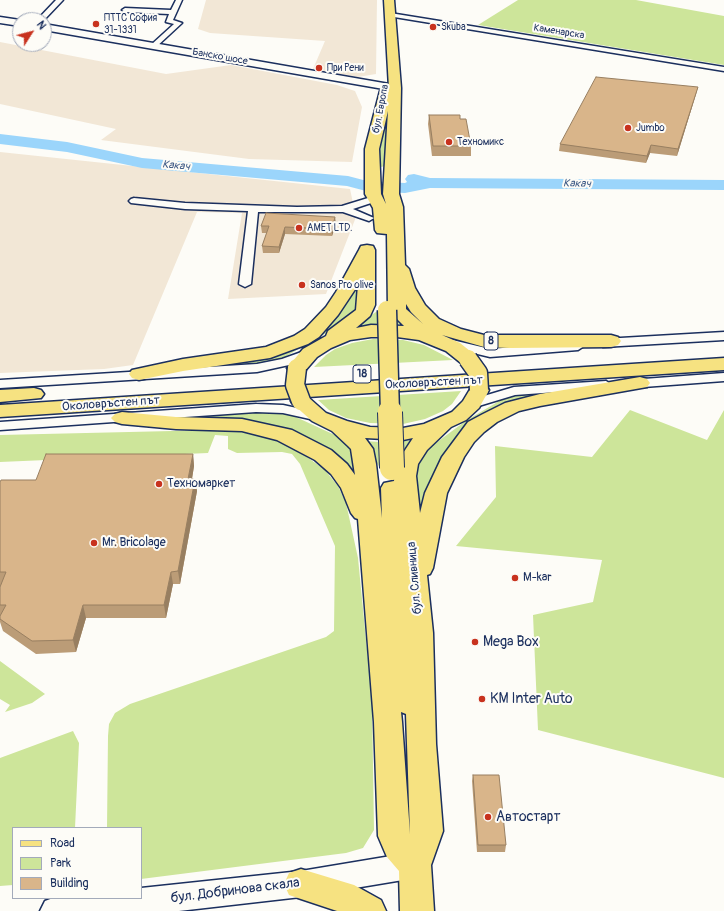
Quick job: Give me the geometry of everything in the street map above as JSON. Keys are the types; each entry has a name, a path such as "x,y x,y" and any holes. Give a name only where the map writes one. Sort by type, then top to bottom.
{"main road":[{"name":"бул. Европа","path":"314,350 349,325 364,312 366,305 371,220 372,149 391,87 384,0"},
{"name":"бул. Европа","path":"389,0 392,170 391,194 395,207 397,310 416,328 439,340"},
{"path":"139,374 183,365 270,352 301,340 312,333 332,311 345,292 371,220 391,194"},
{"name":"бул. Европа","path":"371,220 387,310 390,379"},
{"name":"8","path":"396,261 406,288 417,308 432,322 454,333 484,341 611,341"},
{"path":"314,350 346,335 371,331 410,332 439,340 468,359 478,373 476,397"},
{"name":"Околовръстен път","path":"0,396 398,372 724,349"},
{"name":"8","path":"314,350 297,368 295,385 302,401 319,417 340,426 370,433 386,434 418,432 442,425 459,416 476,397"},
{"name":"Околовръстен път","path":"0,411 724,364"},
{"name":"бул. Сливница","path":"390,379 392,468 400,651 421,744"},
{"path":"417,592 436,493 453,457 466,438 476,427 512,407 540,400 640,383"},
{"path":"122,418 176,423 242,425 284,435 323,455 339,469 352,487 370,528"},
{"name":"бул. Сливница","path":"417,911 415,865 427,831 421,744 420,633 405,476 407,464 419,445 442,425"},
{"name":"бул. Сливница","path":"340,426 362,449 365,464 388,722 394,836 398,847 415,865"},
{"name":"бул. Сливница","path":"388,722 400,651"},
{"path":"301,884 342,896 369,911"}],"street":[{"path":"48,12 60,0"},
{"path":"155,46 179,23 169,22 179,0"},
{"path":"125,10 173,12"},
{"name":"Каменарска","path":"390,15 724,69"},
{"path":"0,20 12,22"},
{"name":"Банско шосе","path":"52,28 391,87"},
{"path":"134,201 185,206 253,209 343,209 371,220"},
{"path":"245,284 253,209"},
{"path":"343,209 371,220"},
{"name":"8","path":"611,341 724,336"},
{"path":"439,340 490,352 583,346 611,341"},
{"path":"0,384 139,374 257,368 285,362 314,350"},
{"name":"8","path":"476,397 514,391 724,377"},
{"name":"Околовръстен път","path":"0,426 273,408 290,410 319,417"},
{"name":"бул. Добринова скала","path":"55,911 301,884 415,865"}],"shaded area":[{"path":"206,0 377,0 376,74 358,77 313,69 325,41 210,33 198,29"},
{"path":"0,42 12,44 12,52 52,52 166,74 231,65 337,85 355,91 362,107 352,162 249,159 101,140 116,129 0,104"},
{"path":"0,152 350,189 356,217 326,294 228,299 242,213 197,212 133,365 104,369 0,373"}],"green space":[{"path":"518,0 636,0 724,16 724,65 478,25"},
{"path":"386,122 389,122 385,165 382,167 379,166 378,160"},
{"path":"359,273 361,306 340,325 283,358 265,363 192,369 295,347"},
{"path":"379,310 387,310 404,324 358,327 356,325"},
{"path":"373,339 403,340 424,345 453,360 314,367 326,355 335,349 352,343"},
{"path":"581,389 477,419 423,526 411,474 421,454 467,420 506,397 531,392"},
{"path":"461,391 452,404 443,411 425,419 403,424 370,423 346,418 329,410 318,400"},
{"path":"630,410 707,440 724,410 724,778 538,730 533,615 593,602 602,560 456,546 496,497 495,446 592,457"},
{"path":"260,411 285,412 337,436 353,448 362,485 296,435 180,420 179,417"},
{"path":"215,430 252,433 278,441 296,449 325,470 338,486 346,503 358,558 372,701 374,830 363,848 346,853 142,879 142,827 107,827 108,736 109,724 115,713 130,704 326,637 334,631 335,546 300,464 292,454 282,452 237,453 228,449 228,436 215,435 208,453 0,462 0,435"},
{"path":"419,440 409,455 380,468 363,441 381,442"},
{"path":"0,661 45,694 32,703 5,712 10,705 0,699"},
{"path":"73,731 79,743 75,827 12,827 12,885 0,886 0,758"}],"building":[{"name":"Jumbo","path":"596,77 698,87 678,149 651,145 647,156 560,144"},
{"name":"Техномикс","path":"429,115 460,115 460,119 466,119 471,146 433,146"},
{"path":"266,213 335,217 332,229 285,227 279,247 262,246 269,226 261,226"},
{"name":"Mr. Bricolage","path":"46,454 193,454 188,479 195,479 178,571 171,572 164,605 83,605 73,640 32,641 0,619 6,605 0,605 0,587 6,572 0,572 0,482 1,480 36,480"},
{"name":"Автостарт","path":"473,775 499,775 506,845 478,845"}],"waterway":[{"name":"Какач","path":"0,139 67,147 142,163 348,181 366,186 405,188 430,183"},
{"name":"Какач","path":"414,179 430,183"},
{"name":"Какач","path":"430,183 724,185"}],"place":[{"name":"ПТТС София 31-1331","path":"96,24"},
{"name":"Skuba","path":"433,27"},
{"name":"При Рени","path":"319,68"},
{"name":"Jumbo","path":"628,128"},
{"name":"Техномикс","path":"449,142"},
{"name":"AMET LTD.","path":"299,228"},
{"name":"Sanos Pro olive","path":"302,285"},
{"name":"Техномаркет","path":"159,484"},
{"name":"Mr. Bricolage","path":"94,543"},
{"name":"M-kar","path":"515,578"},
{"name":"Mega Box","path":"475,642"},
{"name":"KM Inter Auto","path":"482,699"},
{"name":"Автостарт","path":"488,817"}]}
